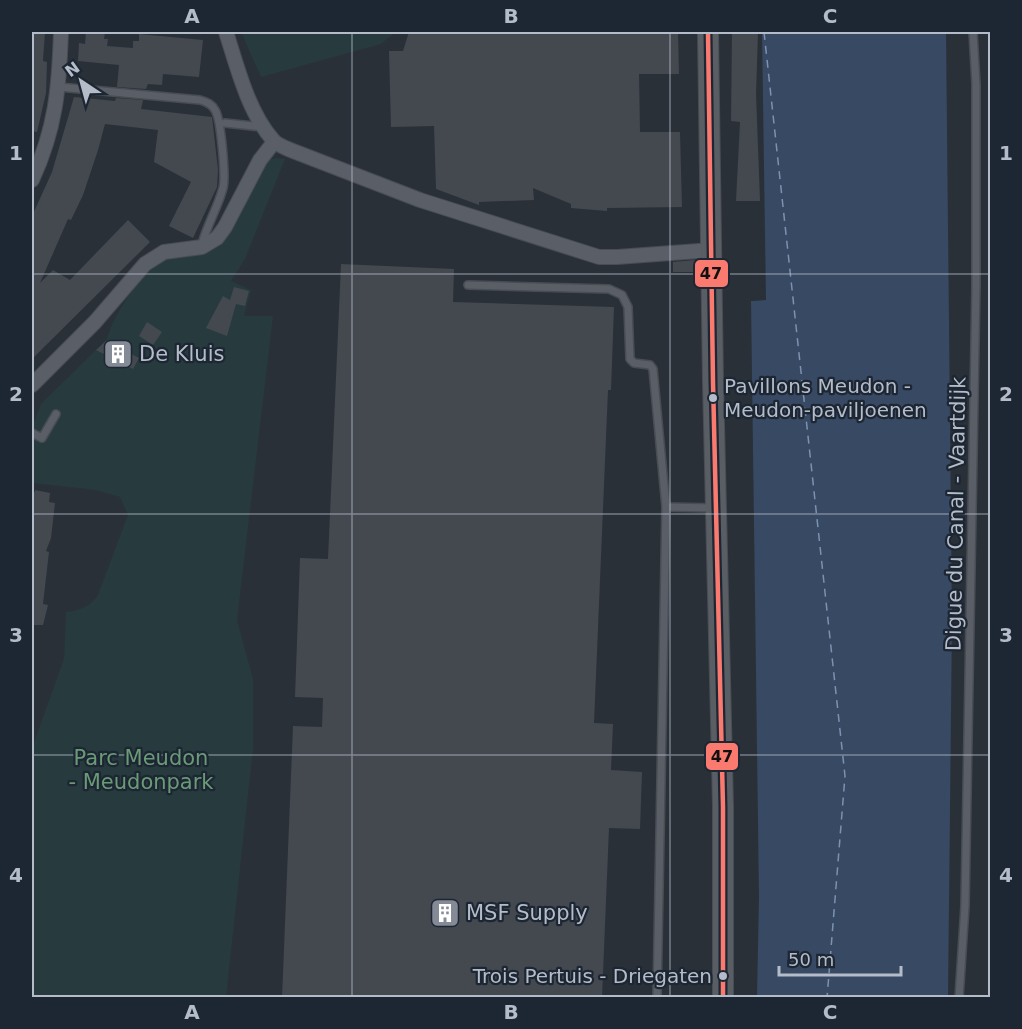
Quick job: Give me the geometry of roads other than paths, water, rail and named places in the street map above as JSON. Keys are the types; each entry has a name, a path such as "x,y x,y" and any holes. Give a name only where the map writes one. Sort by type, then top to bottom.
{"main road":[{"path":"708,32 723,807 723,998"}],"street":[{"path":"32,180 51,128 58,87 61,32"},
{"path":"226,32 249,98 264,127 274,142 293,151 420,200 599,257 712,250"},
{"path":"32,385 95,322 145,264 164,252 202,246 217,238 260,160 274,142"}],"lane":[{"name":"Digue du Canal - Vaartdijk","path":"959,998 965,895 976,286 976,84 973,32"},
{"path":"58,87 200,100 214,107 218,117 224,180 202,246"},
{"path":"225,123 264,127"},
{"path":"468,285 609,289 622,295 628,307 630,359 634,363 650,365 653,369 666,507 657,998"},
{"path":"32,433 42,438 56,414"},
{"path":"666,507 717,508"}],"water":[{"path":"761,32 946,32 952,619 948,997 757,997 759,896 751,301 765,300"}],"place":[{"name":"De Kluis","path":"118,354"},
{"name":"Pavillons Meudon - Meudon-paviljoenen","path":"713,398"},
{"name":"MSF Supply","path":"445,913"},
{"name":"Trois Pertuis - Driegaten","path":"723,976"}],"park label":[{"name":"Parc Meudon - Meudonpark","path":"141,770"}]}
